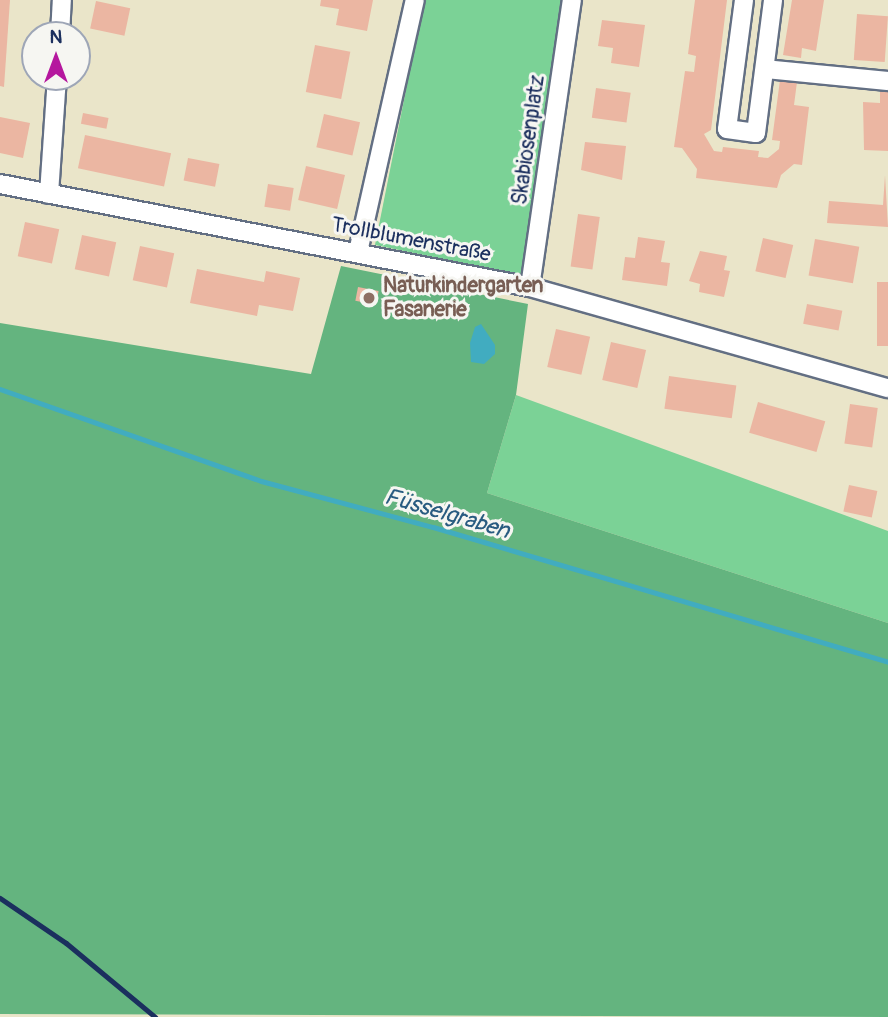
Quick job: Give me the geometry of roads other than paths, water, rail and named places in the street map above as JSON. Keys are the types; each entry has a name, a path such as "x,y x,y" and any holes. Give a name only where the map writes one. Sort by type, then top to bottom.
{"street":[{"path":"61,21 62,0"},
{"path":"358,252 415,0"},
{"name":"Skabiosenplatz","path":"530,287 572,0"},
{"path":"744,0 727,129 756,133 773,0"},
{"path":"765,69 888,81"},
{"path":"50,194 56,91"},
{"name":"Trollblumenstraße","path":"0,184 530,287 888,388"}],"water":[{"path":"481,324 495,345 495,354 484,364 471,362 470,343 475,327"}],"waterway":[{"name":"Füsselgraben","path":"0,389 261,481 433,527 888,662"}],"railway":[{"path":"0,898 66,943 155,1017"}],"place":[{"name":"Naturkindergarten Fasanerie","path":"369,298"}]}
